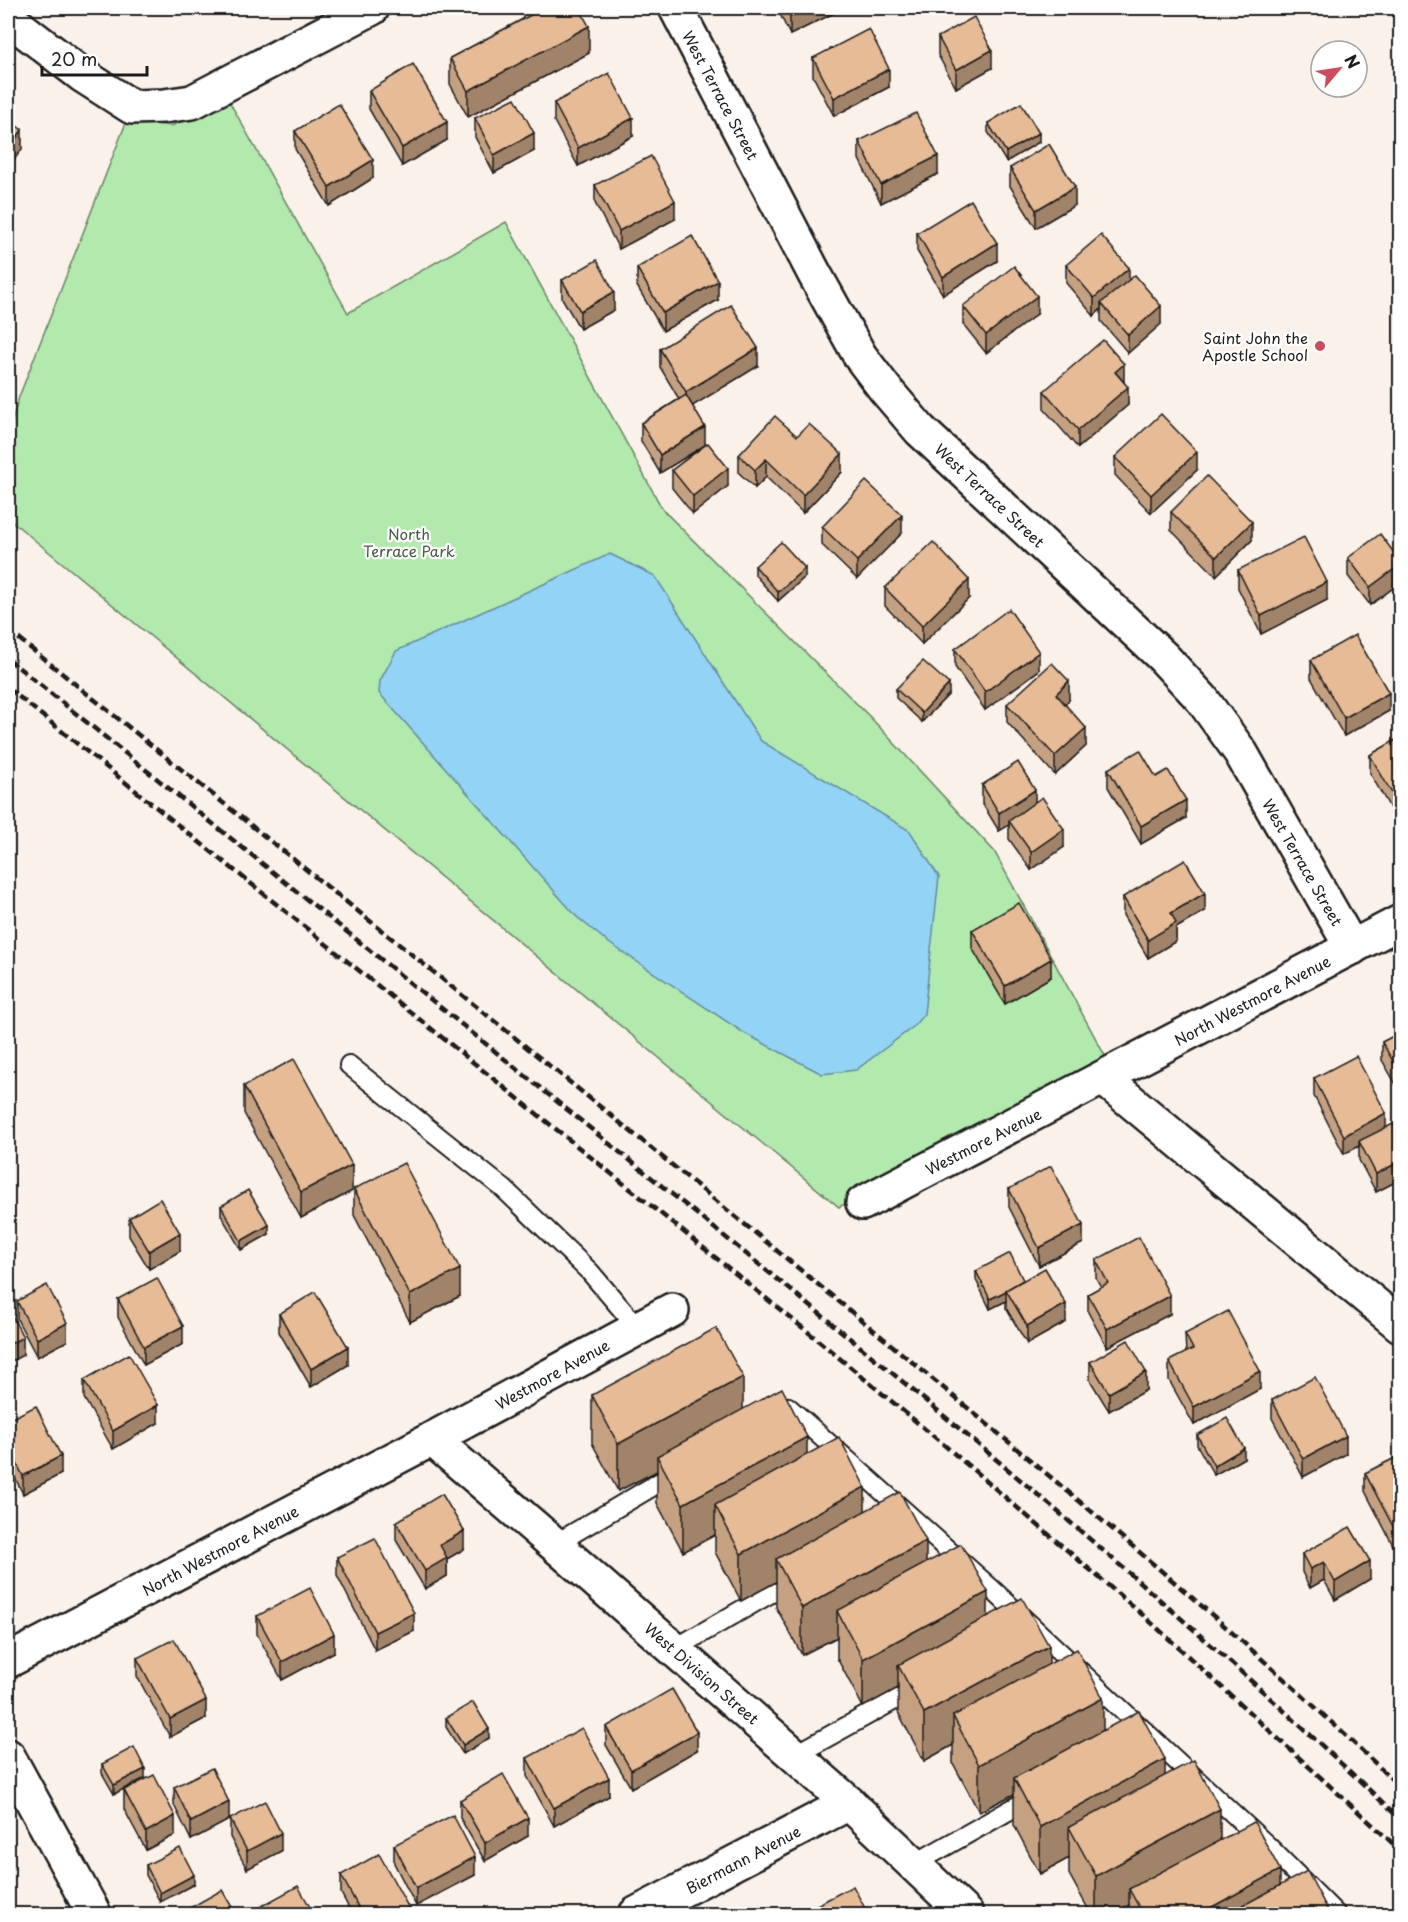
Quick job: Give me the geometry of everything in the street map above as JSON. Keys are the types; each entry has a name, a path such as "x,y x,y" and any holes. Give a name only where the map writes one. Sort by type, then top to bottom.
{"street":[{"path":"8,18 82,75 132,107 192,102 372,8"},
{"name":"West Terrace Street","path":"676,8 814,273 860,356 920,430 1163,657 1202,699 1241,753 1352,948"},
{"name":"North Westmore Avenue","path":"1103,1078 1401,922"},
{"path":"1103,1078 1401,1326"},
{"name":"Westmore Avenue","path":"863,1203 1103,1078"},
{"name":"Westmore Avenue","path":"432,1439 672,1310"},
{"name":"North Westmore Avenue","path":"8,1661 432,1439"},
{"name":"West Division Street","path":"432,1439 849,1803 966,1914"},
{"path":"8,1756 94,1914"},
{"name":"Biermann Avenue","path":"636,1914 849,1803"}],"lane":[{"path":"349,1065 504,1189 590,1272 637,1327"},
{"path":"757,1425 788,1407 1029,1624 1136,1733 1262,1840 1336,1914"},
{"path":"555,1544 697,1461"},
{"path":"888,1526 908,1514"},
{"path":"674,1648 810,1571"},
{"path":"1008,1636 1029,1624"},
{"path":"795,1755 936,1676"},
{"path":"914,1864 1051,1787"},
{"path":"1242,1852 1262,1840"}],"green space":[{"name":"North Terrace Park","path":"229,101 348,313 506,222 663,510 871,718 994,851 1110,1065 839,1207 8,518 8,435 19,397 127,120 171,126"}],"water":[{"path":"610,554 655,576 761,741 910,831 939,877 924,1014 913,1027 856,1070 822,1074 744,1033 609,943 577,917 379,693 380,681 396,651"}],"building":[{"path":"529,8 579,8 589,26 468,91 450,58 533,14"},
{"path":"786,8 808,8 790,17"},
{"path":"974,17 992,50 956,70 938,37"},
{"path":"869,29 889,69 834,98 813,58"},
{"path":"413,64 447,122 402,148 369,91"},
{"path":"609,73 633,118 578,148 554,103"},
{"path":"515,98 534,133 494,155 475,118"},
{"path":"1021,103 1039,133 1006,152 988,123"},
{"path":"339,104 373,160 329,187 295,131"},
{"path":"916,113 938,156 881,185 859,141"},
{"path":"8,119 22,130 8,150"},
{"path":"1049,144 1075,187 1036,210 1010,168"},
{"path":"651,156 675,201 619,231 595,185"},
{"path":"971,200 997,243 943,277 917,233"},
{"path":"1101,235 1129,268 1094,298 1066,265"},
{"path":"692,236 718,281 663,313 637,268"},
{"path":"597,260 614,292 580,311 562,280"},
{"path":"1014,266 1037,296 986,335 963,306"},
{"path":"1135,275 1161,306 1128,335 1101,303"},
{"path":"731,305 758,348 686,392 660,349"},
{"path":"1103,340 1124,364 1115,372 1128,387 1078,430 1044,391"},
{"path":"686,395 705,427 660,455 641,423"},
{"path":"1161,414 1197,452 1151,495 1115,457"},
{"path":"775,416 797,436 809,424 842,454 803,495 766,459 755,470 739,455"},
{"path":"708,443 728,468 693,496 672,470"},
{"path":"1207,476 1252,522 1216,557 1171,512"},
{"path":"866,481 902,515 857,561 822,527"},
{"path":"1380,534 1401,564 1370,587 1348,558"},
{"path":"1304,537 1327,582 1261,616 1238,570"},
{"path":"781,542 805,568 778,592 755,566"},
{"path":"933,542 969,580 922,626 885,588"},
{"path":"1009,609 1039,652 985,692 955,649"},
{"path":"1355,635 1389,693 1344,718 1311,660"},
{"path":"923,661 949,684 922,713 896,689"},
{"path":"1052,663 1069,681 1056,694 1086,728 1055,756 1007,704"},
{"path":"1401,737 1401,802 1398,804 1370,755"},
{"path":"1140,750 1156,777 1168,770 1186,800 1141,826 1108,769"},
{"path":"1018,762 1035,790 999,813 982,785"},
{"path":"1042,797 1064,829 1031,852 1009,821"},
{"path":"1185,860 1205,893 1171,913 1176,923 1148,940 1123,897"},
{"path":"1019,903 1051,959 1005,986 972,930"},
{"path":"1401,1032 1401,1075 1382,1042"},
{"path":"1356,1056 1386,1113 1344,1136 1314,1078"},
{"path":"294,1059 352,1165 301,1192 244,1086"},
{"path":"1393,1124 1401,1138 1401,1161 1376,1174 1359,1141"},
{"path":"404,1163 460,1269 410,1295 354,1189"},
{"path":"1051,1166 1083,1225 1039,1248 1009,1189"},
{"path":"248,1190 269,1225 241,1241 221,1206"},
{"path":"160,1199 180,1233 149,1251 129,1218"},
{"path":"1139,1237 1170,1296 1107,1329 1088,1294 1108,1283 1096,1260"},
{"path":"1010,1253 1023,1280 990,1299 976,1271"},
{"path":"1045,1268 1066,1304 1027,1326 1006,1290"},
{"path":"157,1278 183,1326 144,1347 118,1299"},
{"path":"47,1285 67,1323 37,1339 17,1301"},
{"path":"315,1292 348,1347 311,1369 279,1314"},
{"path":"8,1308 23,1337 8,1345"},
{"path":"1228,1311 1260,1371 1194,1407 1169,1361 1193,1349 1185,1334"},
{"path":"716,1328 743,1377 618,1444 592,1395"},
{"path":"1128,1340 1146,1372 1109,1393 1090,1362"},
{"path":"129,1354 158,1405 113,1431 84,1380"},
{"path":"1315,1377 1346,1436 1303,1459 1272,1400"},
{"path":"782,1388 807,1437 683,1504 657,1456"},
{"path":"36,1406 61,1456 23,1476 8,1445 8,1420"},
{"path":"1227,1418 1244,1448 1214,1466 1197,1435"},
{"path":"839,1437 865,1487 741,1554 715,1505"},
{"path":"1401,1455 1401,1530 1396,1532 1365,1473"},
{"path":"900,1492 926,1541 802,1608 776,1559"},
{"path":"442,1494 464,1531 440,1545 447,1558 425,1571 396,1522"},
{"path":"1350,1527 1370,1561 1335,1582 1324,1562 1310,1569 1302,1554"},
{"path":"375,1538 414,1613 375,1632 337,1557"},
{"path":"961,1544 988,1592 863,1659 837,1611"},
{"path":"310,1588 334,1634 282,1662 257,1616"},
{"path":"1022,1598 1049,1646 924,1713 898,1665"},
{"path":"174,1639 206,1700 170,1719 137,1658"},
{"path":"1077,1649 1103,1698 979,1765 953,1716"},
{"path":"672,1689 697,1732 631,1770 606,1727"},
{"path":"473,1702 489,1729 463,1745 446,1718"},
{"path":"1139,1711 1165,1759 1040,1827 1014,1778"},
{"path":"582,1728 609,1778 554,1808 527,1758"},
{"path":"134,1747 145,1769 114,1785 102,1764"},
{"path":"1194,1760 1220,1809 1096,1876 1069,1827"},
{"path":"212,1768 229,1802 191,1822 174,1787"},
{"path":"503,1774 528,1818 485,1843 460,1800"},
{"path":"154,1775 175,1816 146,1832 124,1790"},
{"path":"265,1801 281,1833 247,1851 230,1819"},
{"path":"453,1815 475,1857 416,1888 394,1845"},
{"path":"1254,1822 1280,1870 1199,1914 1143,1914 1129,1889"},
{"path":"180,1848 194,1875 160,1893 146,1865"},
{"path":"379,1854 412,1914 362,1914 341,1875"},
{"path":"1307,1871 1330,1914 1227,1914"},
{"path":"298,1886 314,1914 247,1914"},
{"path":"853,1886 868,1914 800,1914"},
{"path":"222,1890 236,1914 179,1914"}],"railway":[{"path":"8,630 656,1152 1006,1440 1272,1668 1400,1787"},
{"path":"8,659 731,1241 926,1401 1119,1564 1308,1733 1400,1819"},
{"path":"8,688 808,1332 943,1444 1144,1616 1400,1850"}],"place":[{"name":"Saint John the Apostle School","path":"1320,346"}]}
